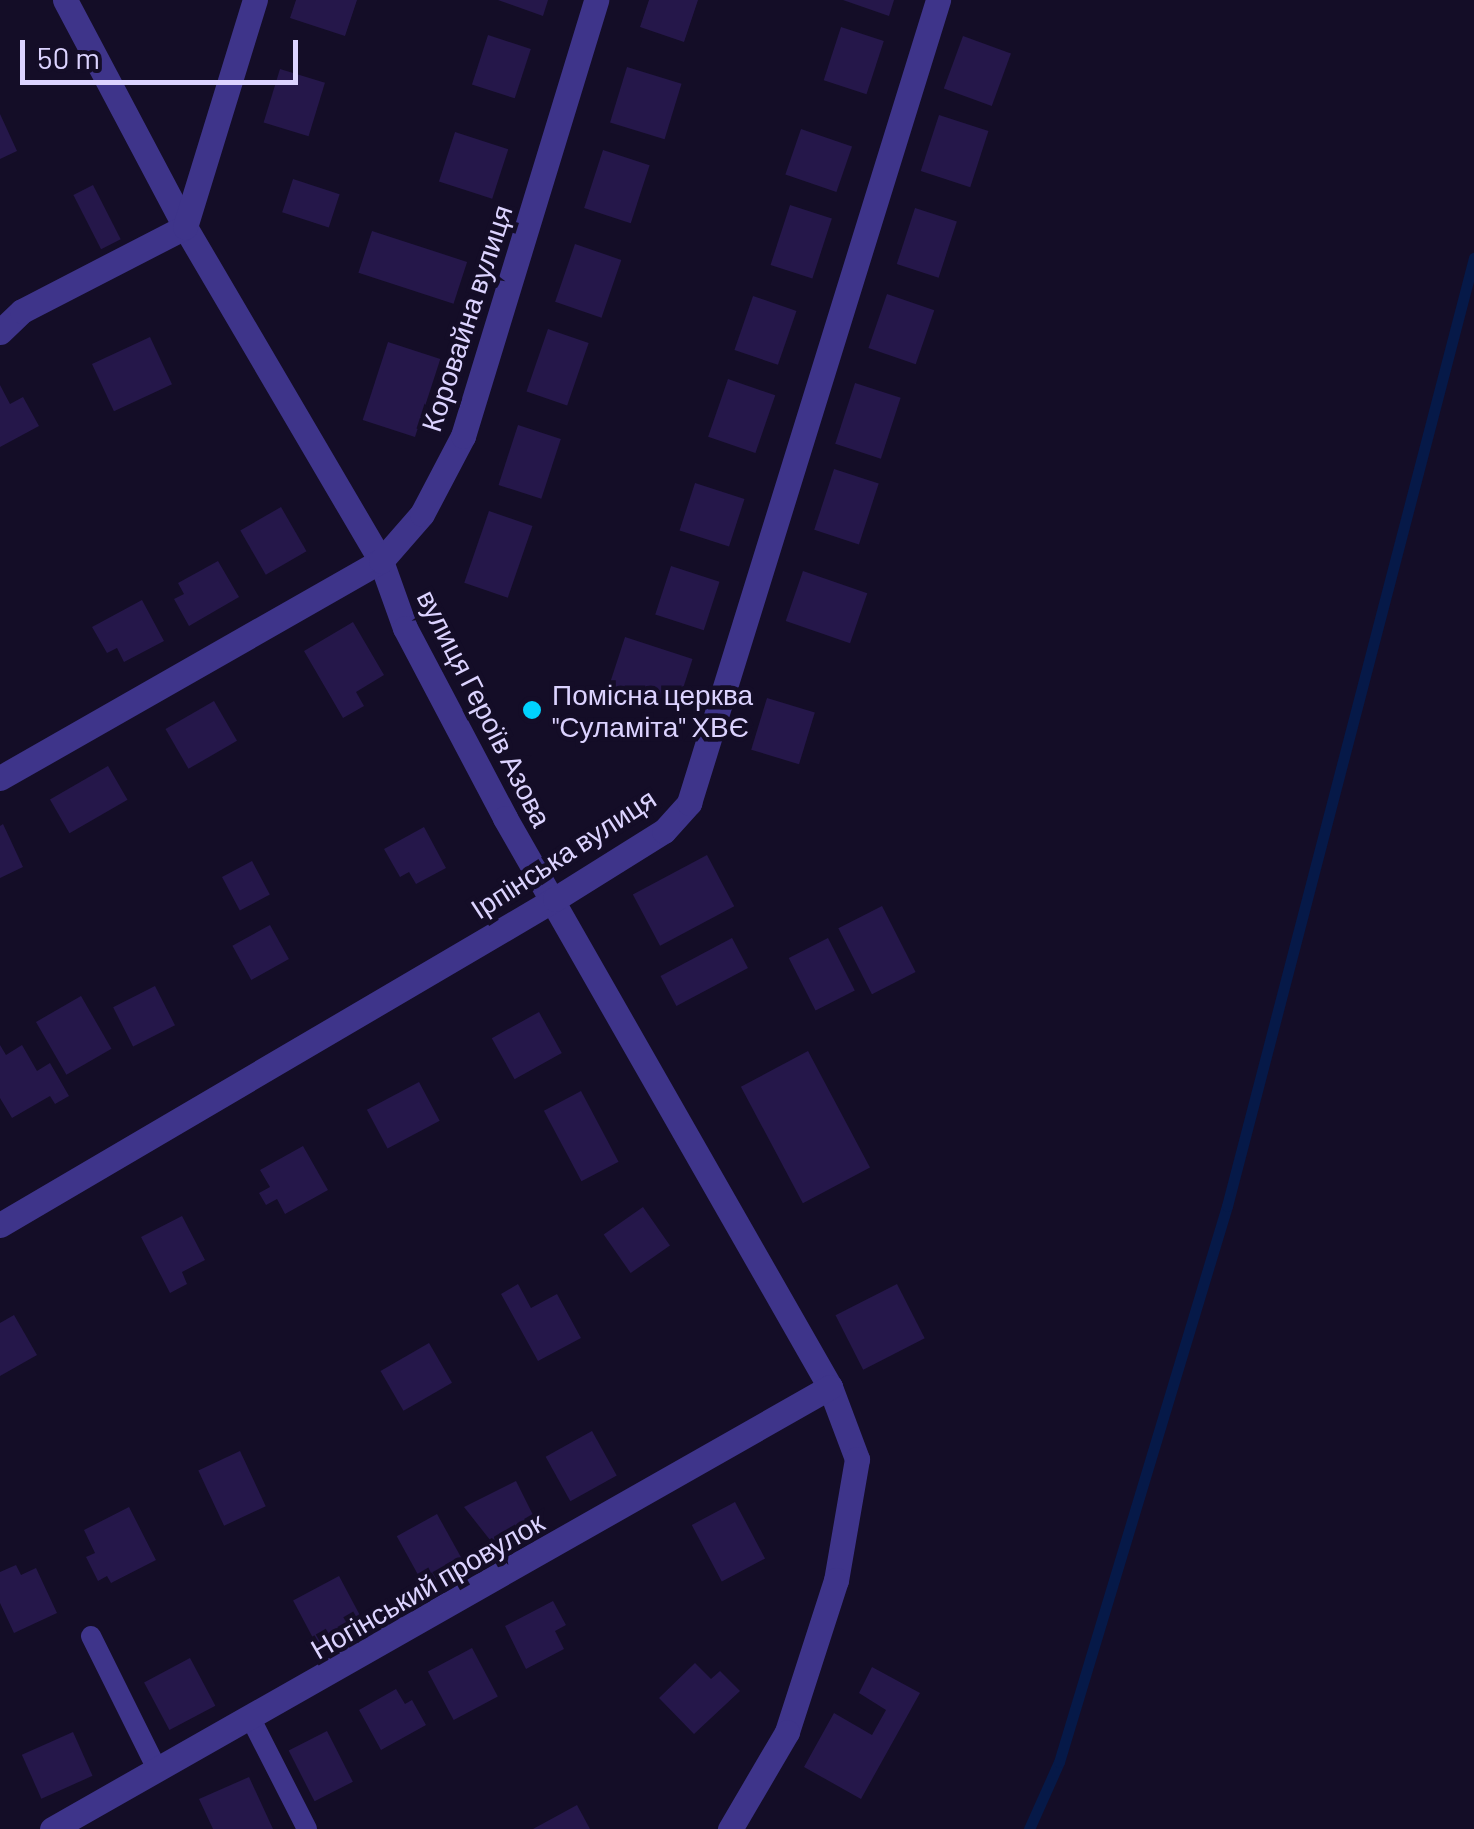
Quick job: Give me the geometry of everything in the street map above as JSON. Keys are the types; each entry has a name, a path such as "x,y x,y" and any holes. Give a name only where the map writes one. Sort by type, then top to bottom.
{"street":[{"name":"вулиця Героїв Азова","path":"65,0 185,227 381,561 404,628 830,1387 857,1460 836,1580 787,1732 730,1829"},
{"path":"0,332 22,311 185,227 255,0"},
{"name":"Коровайна вулиця","path":"0,778 381,561 422,514 463,436 596,0"},
{"name":"Ірпінська вулиця","path":"0,1225 555,899 664,830 689,803 706,764 938,0"},
{"name":"Ногінський провулок","path":"52,1829 252,1720 830,1387"}],"lane":[{"path":"91,1636 158,1771"},
{"path":"252,1720 307,1829"}],"building":[{"path":"296,0 357,0 345,36 290,18"},
{"path":"498,0 548,0 543,16"},
{"path":"649,0 698,0 684,42 640,27"},
{"path":"843,0 894,0 889,16"},
{"path":"841,27 884,41 866,94 824,80"},
{"path":"488,35 531,49 515,98 472,84"},
{"path":"963,36 1011,53 992,106 944,89"},
{"path":"627,67 682,84 665,139 610,122"},
{"path":"280,69 325,83 309,136 264,123"},
{"path":"0,114 17,151 0,159"},
{"path":"939,115 988,131 970,187 921,171"},
{"path":"801,129 852,147 836,192 785,174"},
{"path":"455,132 508,149 492,199 439,181"},
{"path":"603,150 650,165 631,223 584,208"},
{"path":"293,179 340,194 329,227 282,212"},
{"path":"93,185 121,239 101,249 73,195"},
{"path":"790,205 832,219 812,279 771,265"},
{"path":"915,208 957,222 939,278 897,264"},
{"path":"372,231 467,262 454,304 358,273"},
{"path":"575,244 621,260 601,318 555,302"},
{"path":"887,294 934,310 916,364 868,348"},
{"path":"753,296 796,311 778,365 734,350"},
{"path":"548,329 589,343 567,405 527,391"},
{"path":"150,337 172,384 114,411 92,364"},
{"path":"388,342 440,359 415,437 363,420"},
{"path":"728,379 775,395 755,453 708,437"},
{"path":"855,383 901,398 881,459 835,444"},
{"path":"0,385 10,404 23,397 39,426 0,447"},
{"path":"518,425 561,439 541,499 499,485"},
{"path":"834,469 879,484 859,544 814,530"},
{"path":"695,483 744,499 729,547 680,531"},
{"path":"281,507 306,551 266,575 240,530"},
{"path":"489,511 532,526 508,598 464,583"},
{"path":"218,561 239,597 189,626 174,599 184,594 178,583"},
{"path":"671,566 720,582 704,630 655,615"},
{"path":"803,571 867,593 850,643 786,621"},
{"path":"142,600 164,641 124,662 117,648 107,653 92,627"},
{"path":"353,622 384,675 356,692 364,706 343,718 304,651"},
{"path":"625,637 693,659 676,710 608,688"},
{"path":"767,698 815,713 799,764 751,750"},
{"path":"214,701 237,741 189,769 166,729"},
{"path":"108,766 128,800 69,833 50,800"},
{"path":"3,824 23,867 0,878 0,826"},
{"path":"424,827 446,868 416,884 409,872 400,877 384,849"},
{"path":"707,855 734,906 660,946 633,894"},
{"path":"252,861 270,895 240,911 222,877"},
{"path":"882,906 916,972 872,994 838,928"},
{"path":"270,925 289,959 251,980 232,946"},
{"path":"732,938 748,968 676,1006 660,976"},
{"path":"828,938 855,991 816,1011 789,958"},
{"path":"155,986 175,1025 133,1047 113,1007"},
{"path":"81,996 112,1049 66,1075 36,1022"},
{"path":"539,1012 562,1053 515,1079 492,1038"},
{"path":"0,1045 6,1055 22,1045 37,1071 50,1063 69,1096 55,1104 50,1096 12,1118 0,1098"},
{"path":"808,1051 870,1168 803,1203 741,1087"},
{"path":"419,1082 440,1121 388,1149 367,1110"},
{"path":"581,1091 619,1162 581,1181 544,1111"},
{"path":"303,1146 328,1190 285,1214 277,1199 266,1205 259,1193 270,1187 260,1170"},
{"path":"643,1207 670,1246 631,1273 604,1235"},
{"path":"182,1216 205,1260 182,1272 187,1284 170,1293 141,1237"},
{"path":"518,1284 531,1308 557,1294 581,1338 538,1361 501,1294"},
{"path":"897,1284 925,1338 863,1370 836,1315"},
{"path":"14,1315 37,1355 0,1376 0,1323"},
{"path":"429,1343 452,1383 404,1411 381,1371"},
{"path":"592,1431 617,1476 570,1501 546,1457"},
{"path":"240,1451 266,1506 224,1526 198,1470"},
{"path":"516,1481 537,1523 494,1545 464,1507"},
{"path":"735,1502 765,1559 722,1582 692,1525"},
{"path":"129,1507 156,1560 111,1583 107,1576 98,1581 86,1557 95,1553 84,1530"},
{"path":"437,1514 465,1564 424,1586 397,1536"},
{"path":"16,1565 21,1575 36,1568 57,1613 14,1633 0,1603 0,1572"},
{"path":"339,1576 363,1621 317,1645 293,1600"},
{"path":"553,1601 566,1625 555,1631 564,1649 526,1669 505,1626"},
{"path":"472,1648 498,1697 454,1720 428,1671"},
{"path":"190,1658 215,1706 169,1730 144,1682"},
{"path":"695,1663 711,1679 720,1671 740,1691 694,1734 659,1698"},
{"path":"872,1667 920,1693 861,1799 804,1767 834,1713 872,1735 886,1710 859,1693"},
{"path":"396,1689 405,1704 412,1700 426,1725 381,1750 359,1710"},
{"path":"327,1731 353,1782 315,1801 289,1751"},
{"path":"73,1732 93,1776 41,1799 22,1755"},
{"path":"249,1777 273,1829 213,1829 199,1799"},
{"path":"577,1805 590,1829 533,1829"}],"waterway":[{"path":"1029,1829 1059,1762 1227,1206 1474,258"}],"place":[{"name":"Помісна церква \"Суламіта\" ХВЄ","path":"532,710"}]}
